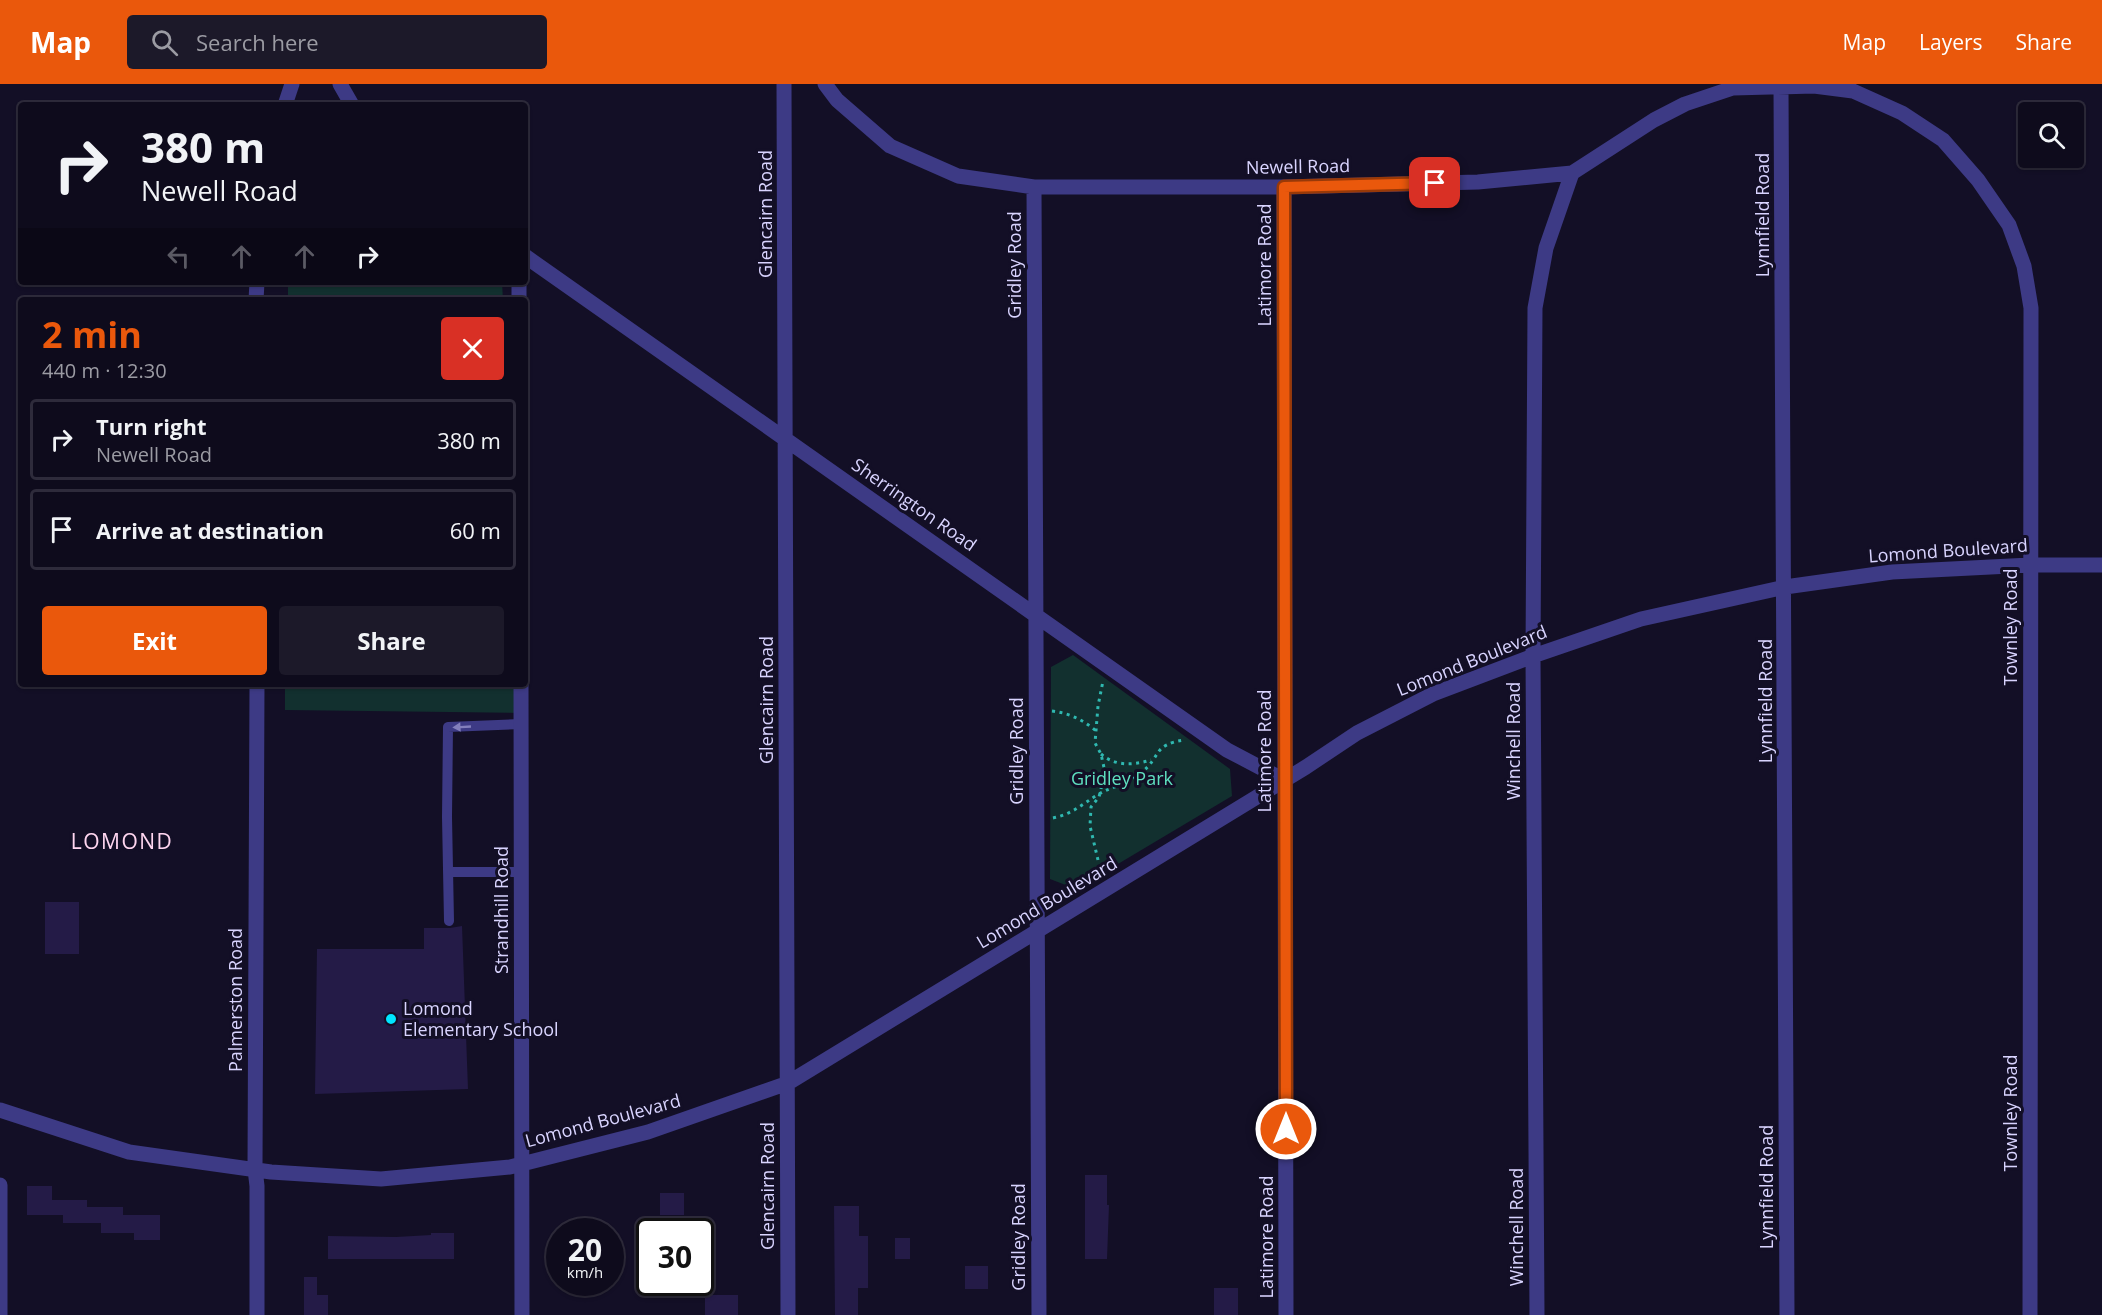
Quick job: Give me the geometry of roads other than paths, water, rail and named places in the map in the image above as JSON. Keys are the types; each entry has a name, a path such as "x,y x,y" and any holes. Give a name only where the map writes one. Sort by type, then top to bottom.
{"street":[{"path":"286,102 292,84"},
{"path":"340,84 350,102"},
{"name":"Glencairn Road","path":"784,84 788,1315"},
{"name":"Newell Road","path":"825,84 837,100 890,146 958,176 1034,187 1284,187 1478,182 1572,173 1654,120 1685,104 1733,88 1781,85"},
{"name":"Townley Road","path":"1781,85 1853,91 1902,113 1943,140 1978,180 2009,225 2024,266 2031,308 2030,1315"},
{"name":"Lynnfield Road","path":"1781,85 1787,1315"},
{"name":"Winchell Road","path":"1537,1315 1533,656 1535,308 1546,248 1572,173"},
{"name":"Gridley Road","path":"1034,187 1039,1315"},
{"name":"Latimore Road","path":"1284,187 1286,1315"},
{"name":"Sherrington Road","path":"528,258 1227,750 1284,780"},
{"name":"Lomond Boulevard","path":"0,1110 129,1152 271,1172 381,1179 510,1167 648,1132 788,1083 1038,932 1357,733 1433,694 1533,656 1641,619 1785,587 1892,572 2030,565 2102,565"},
{"name":"Palmerston Road","path":"257,687 255,1169 257,1315"},
{"name":"Strandhill Road","path":"521,687 522,1315"},
{"path":"0,1185 0,1315"}],"lane":[{"path":"449,921 448,727 521,724"},
{"path":"448,872 521,872"}],"place":[{"name":"Lomond Elementary School","path":"391,1019"}],"district":[{"name":"LOMOND","path":"122,842"}],"park label":[{"name":"Gridley Park","path":"1122,779"}]}
